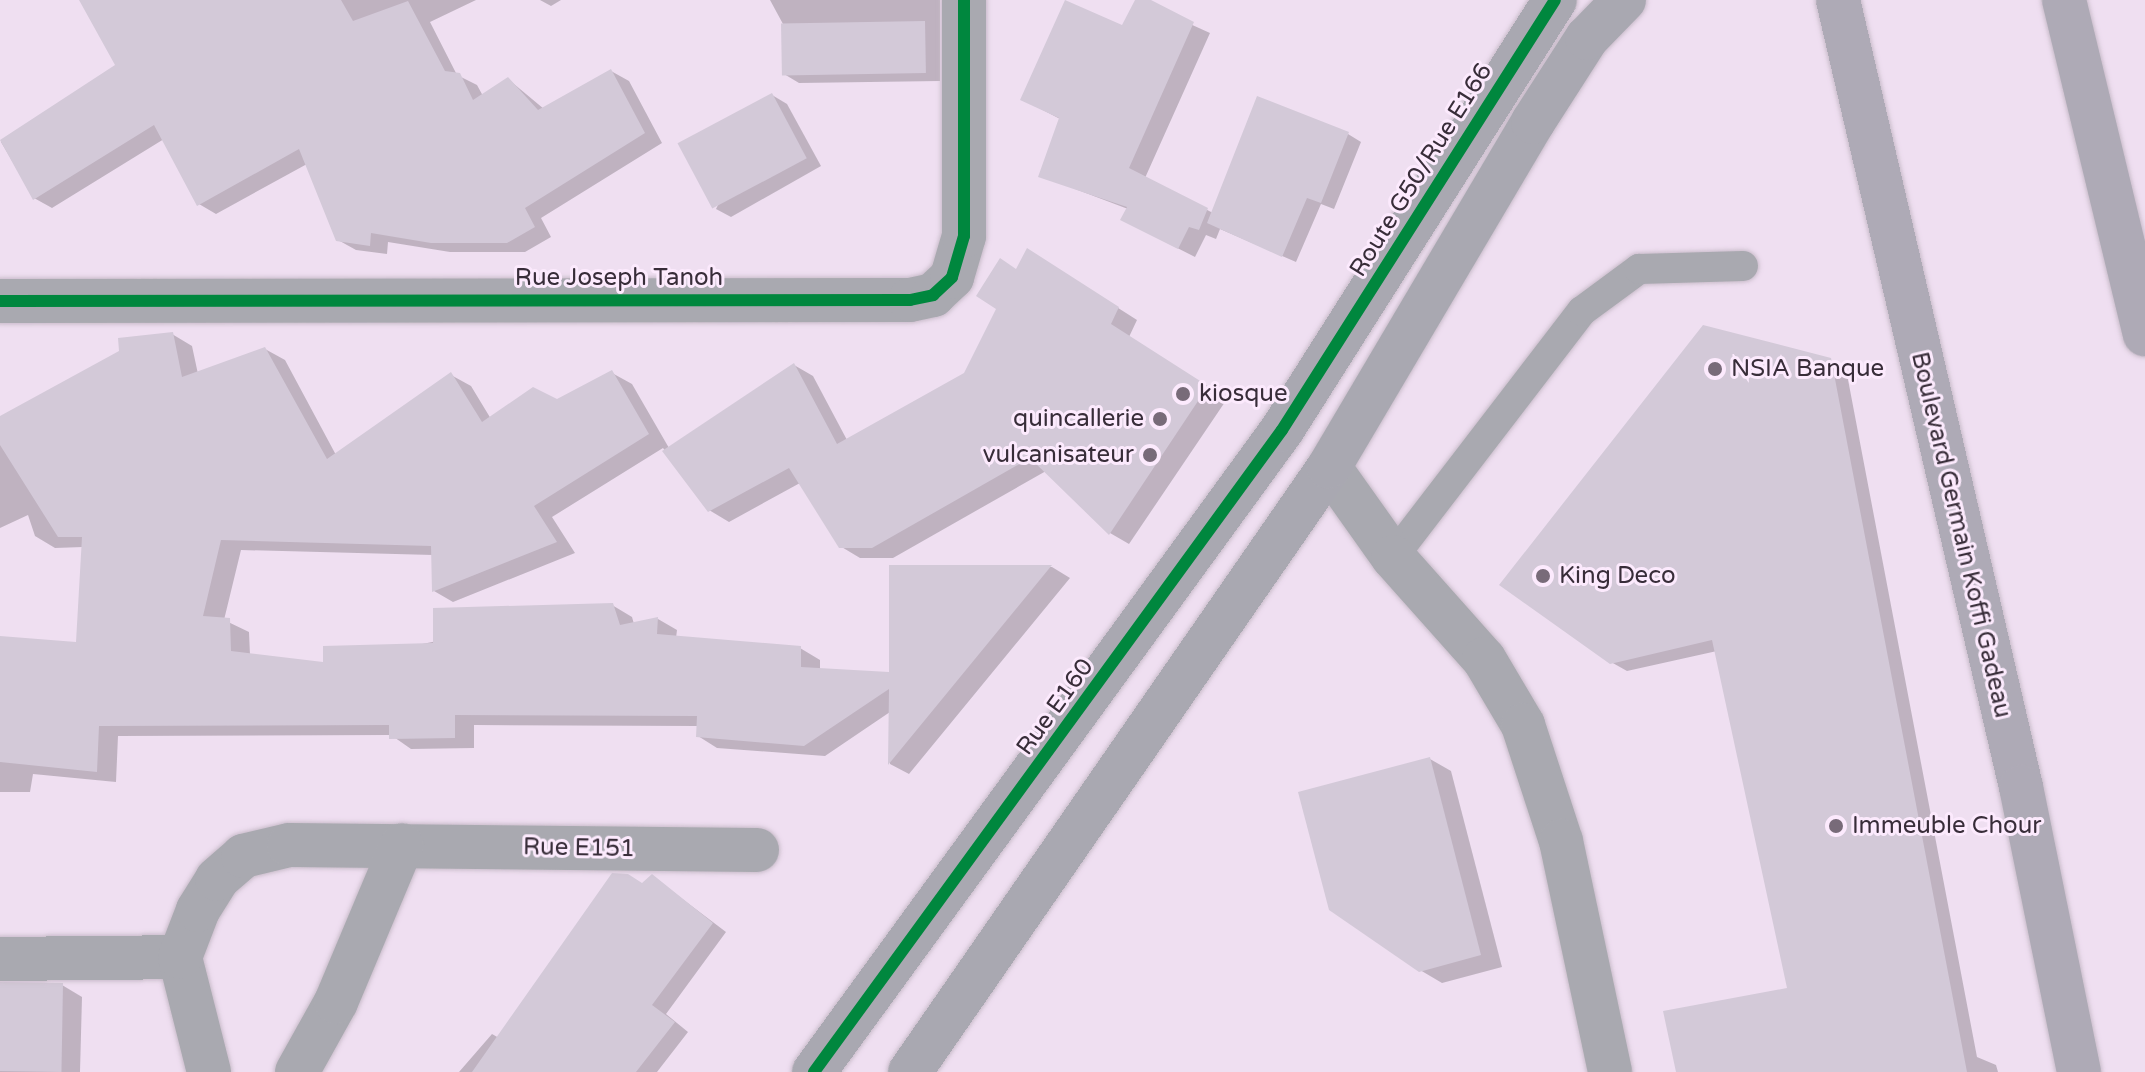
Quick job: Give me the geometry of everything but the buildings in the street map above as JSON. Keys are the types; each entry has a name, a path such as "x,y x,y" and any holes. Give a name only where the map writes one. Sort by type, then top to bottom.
{"main road":[{"name":"Boulevard Germain Koffi Gadeau","path":"1838,0 2021,787 2079,1072"},
{"path":"2064,0 2145,334"}],"street":[{"name":"Rue Joseph Tanoh","path":"0,301 910,300 933,295 952,277 964,236 964,0"},
{"name":"Route G50/Rue E166","path":"1327,364 1555,0"},
{"path":"910,1072 1329,467 1533,122 1587,38 1624,0"},
{"path":"1327,364 1329,467 1393,557 1484,659 1523,725 1561,841 1610,1072"},
{"name":"Rue E160","path":"814,1072 1153,610 1327,364"},
{"name":"Rue E151","path":"180,957 211,889 243,856 289,845 757,850"},
{"path":"297,1072 336,1002 402,845"},
{"path":"0,959 180,957 209,1072"}],"lane":[{"path":"1393,557 1582,311 1639,269 1743,266"}],"cycle path":[{"path":"0,301 910,300 933,295 952,277 964,236 964,0"},
{"path":"814,1072 1282,430 1555,0"}],"place":[{"name":"NSIA Banque","path":"1715,369"},
{"name":"kiosque","path":"1183,394"},
{"name":"quincallerie","path":"1160,419"},
{"name":"vulcanisateur","path":"1150,455"},
{"name":"King Deco","path":"1543,576"},
{"name":"Immeuble Chour","path":"1836,826"}]}
